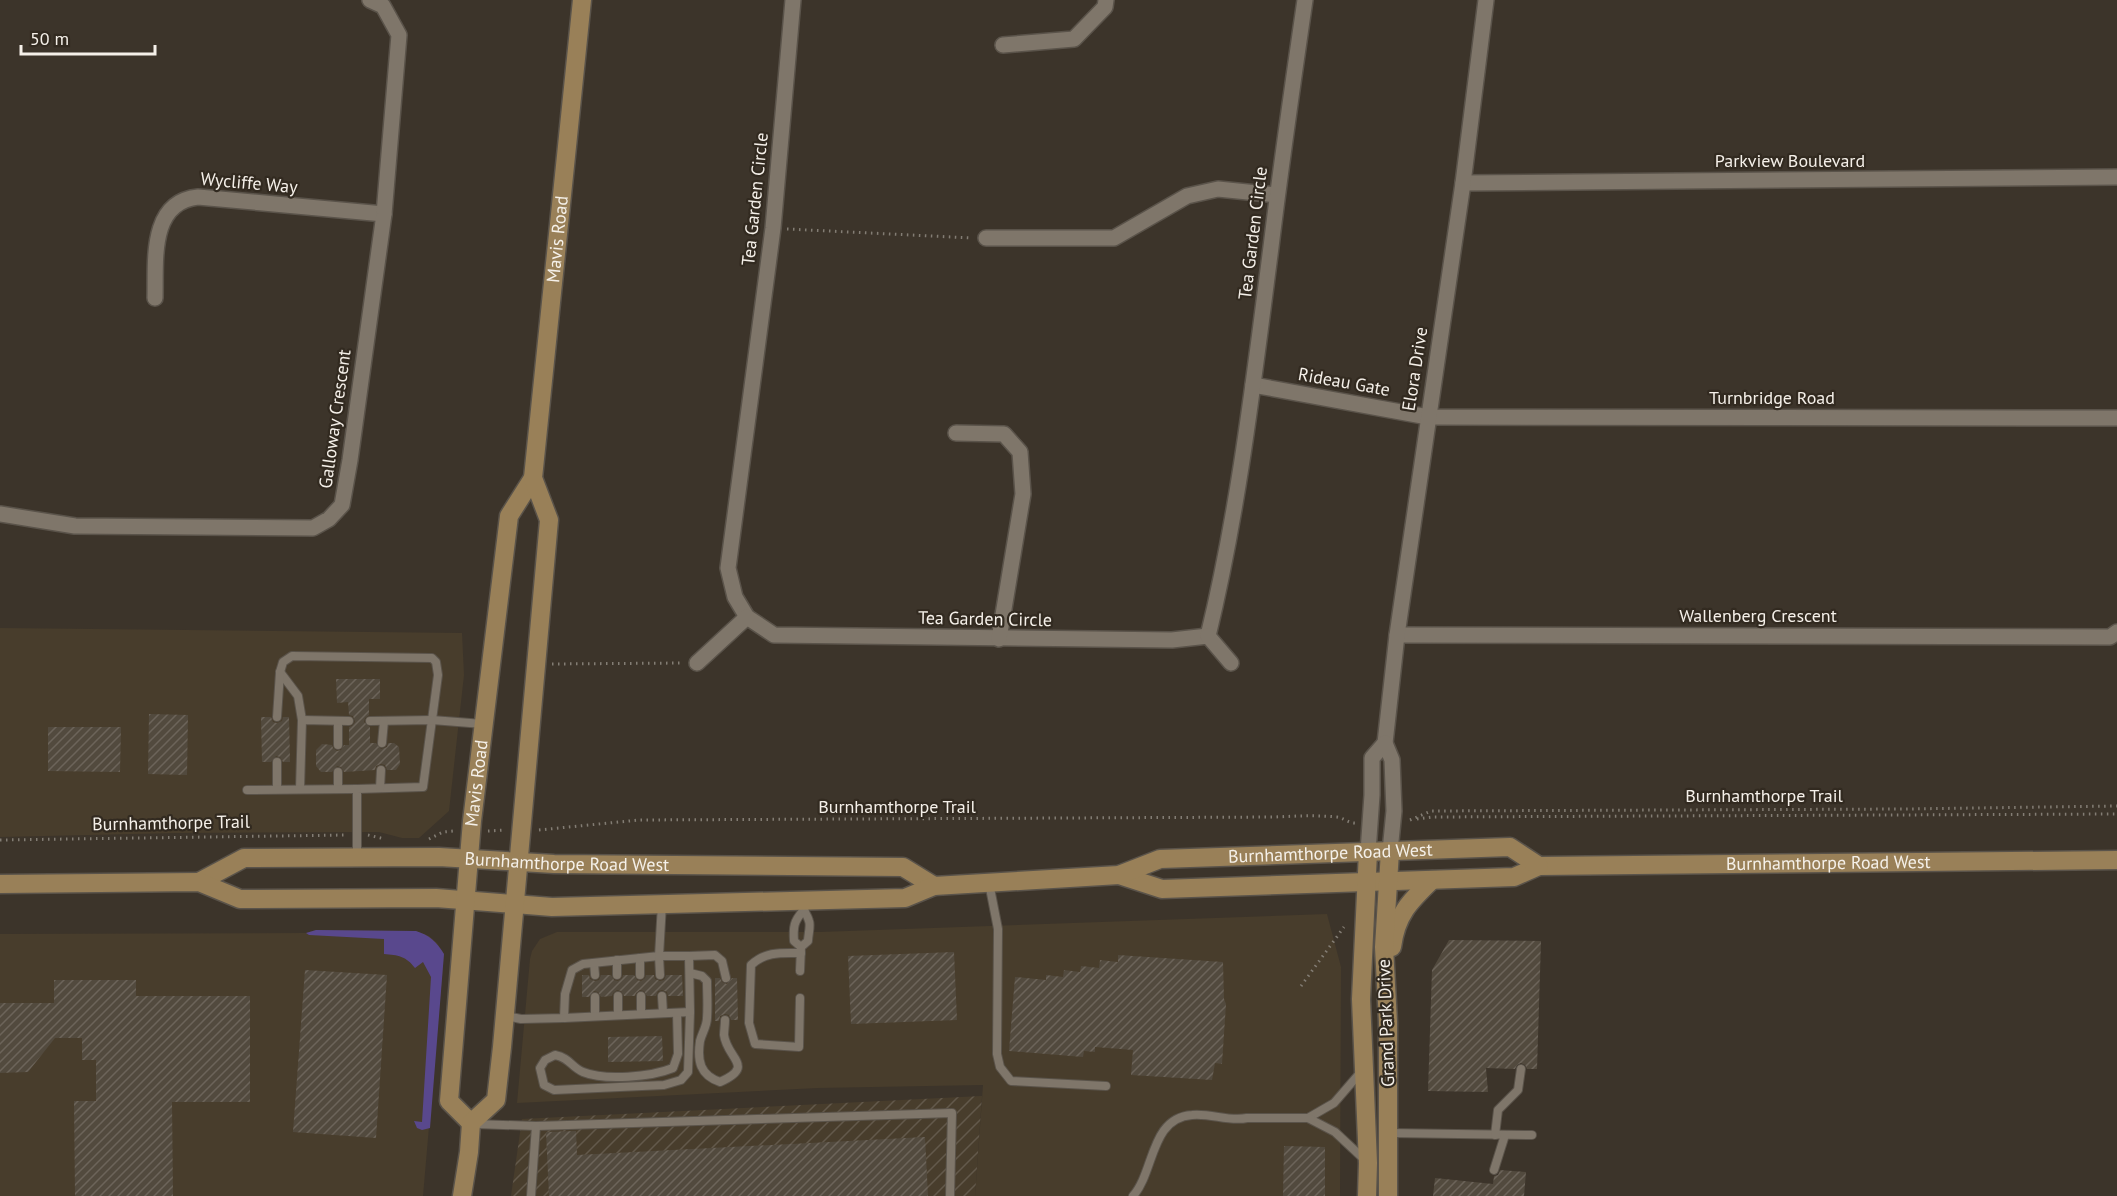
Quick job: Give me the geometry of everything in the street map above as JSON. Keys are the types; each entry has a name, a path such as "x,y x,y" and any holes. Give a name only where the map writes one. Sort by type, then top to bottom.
{"main road":[{"name":"Mavis Road","path":"533,478 549,520 505,1016 496,1100 471,1123 449,1101 469,859 509,516 533,478 582,0"},
{"name":"Burnhamthorpe Road West","path":"0,884 199,882 240,898 436,898 552,907 662,904 803,906 906,898 934,886 1119,875 1160,859 1510,847 1539,866"},
{"name":"Grand Park Drive","path":"1388,1196 1388,1022 1384,947 1390,851"},
{"name":"Grand Park Drive","path":"1366,1196 1368,1163 1361,999 1368,852"},
{"name":"Burnhamthorpe Road West","path":"199,882 244,858 357,858 682,866 903,867 934,886"},
{"name":"Burnhamthorpe Road West","path":"1119,875 1162,889 1514,878 1539,866 2117,860"},
{"path":"1388,1022 1394,1014 1392,948 1394,935 1406,906 1432,880"},
{"path":"462,1196 471,1123"}],"street":[{"name":"Galloway Crescent","path":"0,514 75,526 313,528 329,519 342,505 384,214 399,35 382,6 370,0"},
{"name":"Tea Garden Circle","path":"794,0 773,228 728,568 735,597 747,617 774,635 1172,640 1208,636 1220,587 1253,385 1305,0"},
{"path":"1003,45 1074,39 1105,7 1106,0"},
{"name":"Elora Drive","path":"1390,851 1394,811 1392,760 1385,743 1397,635 1463,183 1486,0"},
{"name":"Parkview Boulevard","path":"1463,183 2117,177"},
{"path":"987,238 1114,238 1187,196 1218,189 1277,195"},
{"name":"Wycliffe Way","path":"155,298 159,229 168,211 189,198 384,214"},
{"name":"Rideau Gate","path":"1253,385 1428,417"},
{"name":"Turnbridge Road","path":"1428,417 2117,418"},
{"path":"956,433 1004,434 1020,452 1023,494 999,639"},
{"path":"697,663 747,617"},
{"name":"Wallenberg Crescent","path":"1397,635 2110,637 2117,632"},
{"path":"1208,636 1231,663"},
{"name":"Elora Drive","path":"1368,852 1372,758 1385,743"}],"lane":[{"path":"247,790 423,787 438,675 436,662 432,658 292,656 283,662 279,672 277,717"},
{"path":"279,672 298,696 302,720 300,789"},
{"path":"302,720 349,721"},
{"path":"369,722 432,720 483,724"},
{"path":"338,721 338,745"},
{"path":"382,743 384,721"},
{"path":"277,762 277,789"},
{"path":"380,788 381,770"},
{"path":"338,772 338,789"},
{"path":"357,789 357,858"},
{"path":"989,883 998,929 997,1054 1000,1067 1011,1081 1106,1086"},
{"path":"660,975 662,904"},
{"path":"801,950 794,941 793,930 794,920 803,906"},
{"path":"800,971 801,950 808,941 809,930 809,921 803,906"},
{"path":"800,998 799,1047 755,1044 749,1023 752,964 765,955 801,950"},
{"path":"677,1013 678,1054 673,1068 660,1073 611,1077 582,1072 564,1057 555,1055 545,1060 540,1068 544,1085 554,1090 592,1089 664,1085 681,1080 688,1072 689,956"},
{"path":"564,1018 565,994 572,970 584,964 640,958 715,956 722,961 726,978"},
{"path":"640,958 640,975"},
{"path":"617,960 617,975"},
{"path":"594,963 595,975"},
{"path":"690,973 702,976 707,981 707,1021 700,1040 699,1052 704,1073 709,1078 720,1082 734,1076 737,1070 737,1062 724,1035 725,1020"},
{"path":"618,996 618,1015"},
{"path":"640,996 641,1014"},
{"path":"662,996 663,1013"},
{"path":"595,997 596,1016"},
{"path":"505,1016 521,1019 690,1012"},
{"path":"1495,1135 1498,1110 1518,1090 1521,1069"},
{"path":"1308,1118 1334,1103 1363,1070"},
{"path":"471,1123 536,1126 952,1113 951,1196"},
{"path":"1133,1196 1144,1180 1157,1139 1168,1126 1179,1118 1192,1115 1239,1120 1308,1118 1335,1132 1368,1163"},
{"path":"531,1196 536,1126"},
{"path":"1388,1133 1532,1136"},
{"path":"1494,1170 1505,1135"}],"path":[{"path":"773,228 987,238"},
{"path":"552,664 697,663"},
{"name":"Burnhamthorpe Trail","path":"2117,806 1431,811 1413,820 1444,817 2117,814"},
{"name":"Burnhamthorpe Trail","path":"443,832 545,830 639,820 1229,818 1303,815 1340,817 1351,823"},
{"name":"Burnhamthorpe Trail","path":"0,840 342,835"},
{"path":"1301,986 1344,927"}],"shaded area":[{"path":"0,628 462,633 464,675 449,811 419,838 402,838 379,832 0,837"},
{"path":"1327,914 1341,967 1340,1196 975,1196 983,1085 818,1088 517,1103 530,959 540,939 557,932 820,932"},
{"path":"316,930 416,931 429,936 444,954 423,1196 0,1196 0,934 306,933"},
{"path":"316,930 416,931 432,939 444,954 430,1128 422,1130 417,1128 414,1121 422,1122 431,977 423,962 415,968 401,957 384,954 384,939 306,933"},
{"path":"982,1096 975,1196 511,1196 522,1119"}],"building":[{"path":"336,679 380,679 380,699 369,699 369,715 364,722 370,727 370,743 376,743 381,749 387,747 388,743 394,743 399,747 400,764 396,770 387,770 385,765 381,764 376,766 375,770 344,772 341,767 337,766 332,772 321,772 316,766 316,750 322,744 332,745 337,751 341,750 344,745 349,745 349,727 355,722 353,716 349,715 348,702 337,703"},
{"path":"149,714 188,715 187,775 148,774"},
{"path":"261,717 271,717 273,722 277,723 282,721 283,717 289,717 290,762 283,762 280,757 276,756 271,762 262,762"},
{"path":"48,727 121,727 120,772 48,771"},
{"path":"1449,940 1541,941 1537,1069 1527,1069 1521,1063 1515,1069 1486,1068 1488,1092 1428,1091 1432,970"},
{"path":"954,952 957,1020 851,1024 848,956"},
{"path":"1118,955 1223,962 1226,1004 1222,1064 1215,1063 1212,1080 1131,1075 1133,1050 1095,1047 1095,1052 1084,1051 1083,1057 1009,1051 1015,977 1046,980 1046,975 1063,977 1064,970 1080,972 1081,966 1099,968 1100,960 1118,962"},
{"path":"305,970 387,975 376,1138 293,1132"},
{"path":"582,975 589,975 590,979 595,981 599,980 601,975 611,975 614,980 618,981 623,975 634,975 637,980 641,981 646,975 654,975 655,979 660,981 664,980 666,975 682,975 683,996 668,996 667,992 662,990 658,991 656,996 647,996 644,991 640,990 635,996 624,996 621,991 617,990 612,996 601,997 598,992 594,991 589,997 582,997"},
{"path":"715,978 720,978 727,984 732,978 737,978 738,1020 731,1020 729,1015 725,1014 720,1016 719,1021 715,1021"},
{"path":"54,980 136,980 136,996 250,996 250,1102 172,1102 173,1196 75,1196 74,1101 96,1101 96,1060 82,1060 82,1038 55,1038 28,1072 0,1073 0,1003 54,1003"},
{"path":"662,1036 663,1061 608,1062 608,1037"},
{"path":"576,1131 577,1155 925,1137 928,1196 549,1196 546,1132"},
{"path":"1284,1146 1325,1147 1325,1196 1283,1196"},
{"path":"1500,1170 1526,1172 1524,1196 1433,1196 1435,1178 1493,1184 1494,1176 1498,1175"}]}
